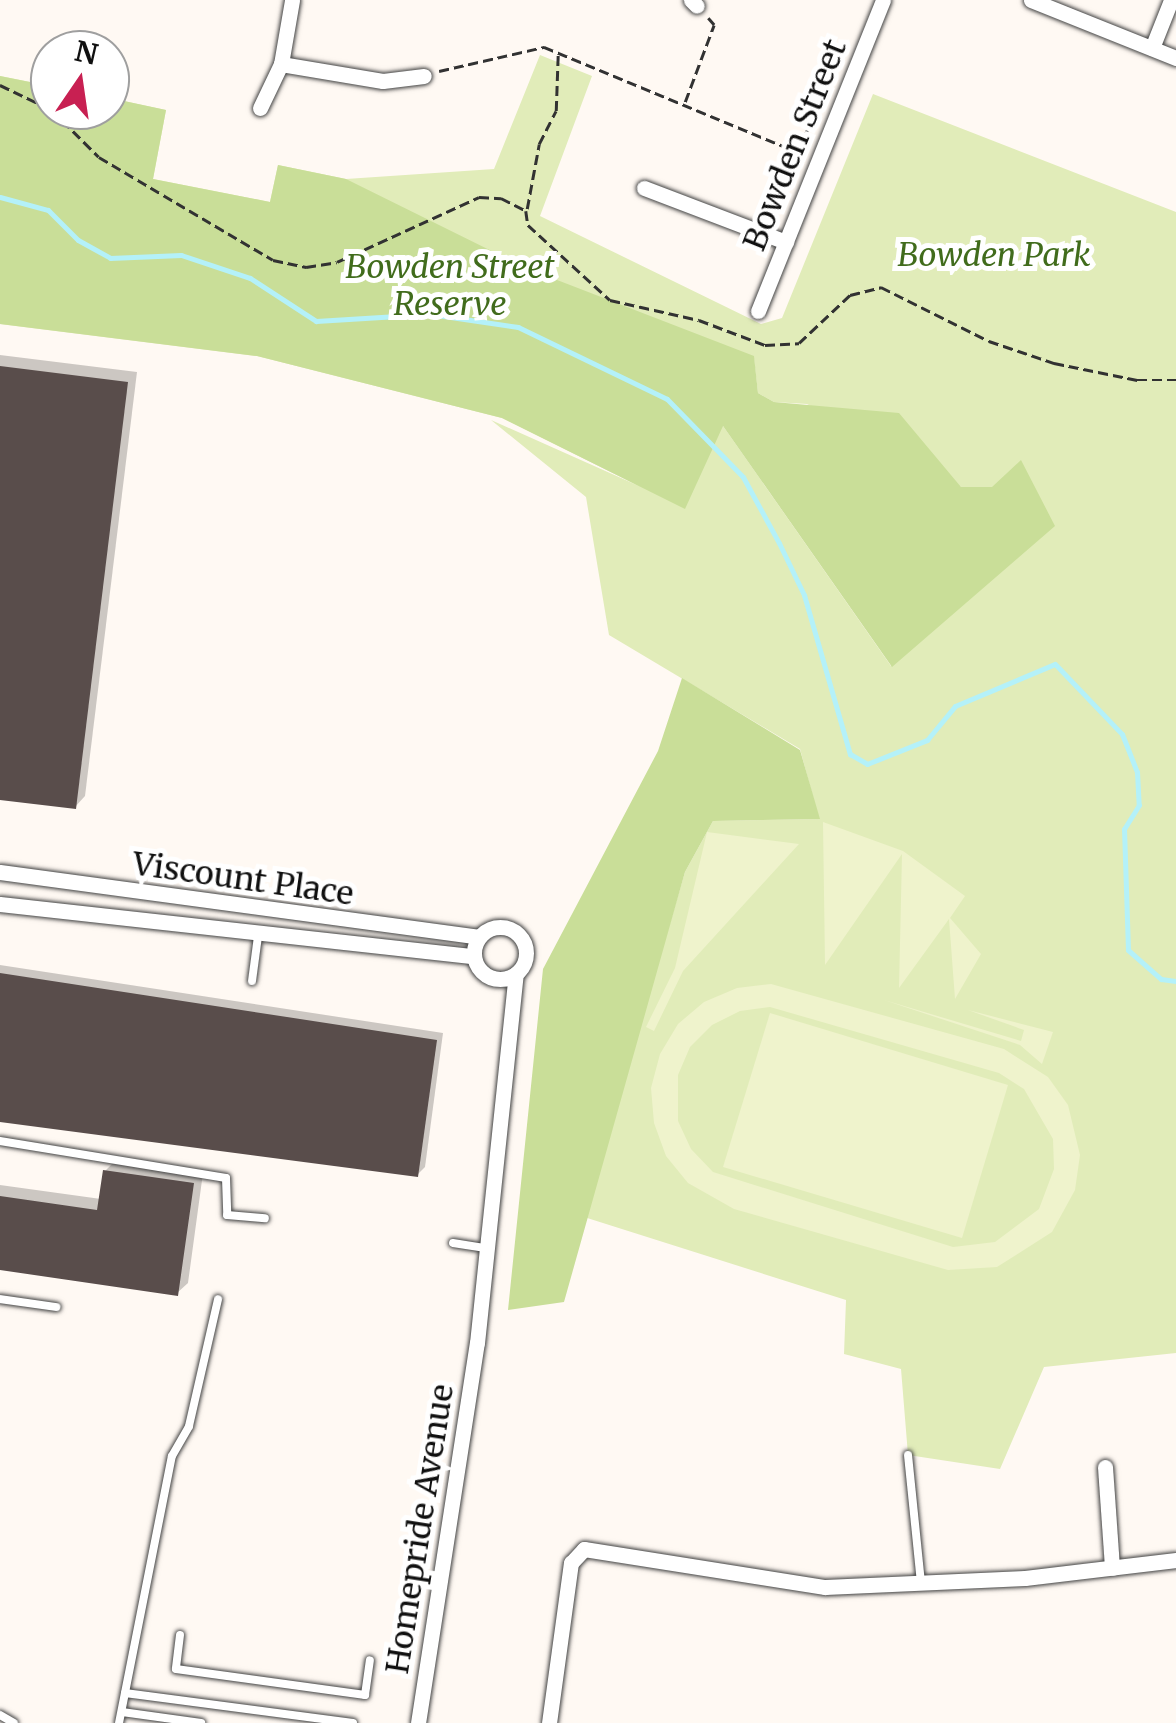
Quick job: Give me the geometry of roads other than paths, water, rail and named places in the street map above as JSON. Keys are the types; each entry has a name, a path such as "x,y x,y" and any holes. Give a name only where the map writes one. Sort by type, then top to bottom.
{"street":[{"path":"260,108 281,64 292,0"},
{"name":"Bowden Street","path":"758,311 882,0"},
{"path":"1031,0 1176,58"},
{"path":"1152,48 1171,0"},
{"path":"281,64 382,80 424,76"},
{"path":"644,188 786,242"},
{"name":"Viscount Place","path":"0,872 478,937"},
{"name":"Viscount Place","path":"0,904 258,936 474,956"},
{"path":"486,1248 516,974 527,950 519,934 502,926 478,937 474,956 490,977 516,974"},
{"name":"Homepride Avenue","path":"418,1723 477,1343 486,1248"},
{"path":"1105,1467 1112,1568"},
{"path":"548,1723 572,1563 584,1549 825,1587 921,1583 1176,1560"}],"lane":[{"path":"252,981 258,936"},
{"path":"0,1142 226,1178 226,1215 265,1218"},
{"path":"453,1243 486,1248"},
{"path":"0,1298 56,1307"},
{"path":"119,1723 172,1456 190,1426 218,1299"},
{"path":"908,1455 921,1583"},
{"path":"180,1635 176,1669 365,1695 370,1660"},
{"path":"125,1693 352,1723"},
{"path":"122,1712 201,1723"},
{"path":"0,1715 14,1723"}],"waterway":[{"path":"0,197 48,210 78,240 110,258 181,255 250,278 316,321 430,314 518,327 667,399 743,477 779,543 804,595 850,754 867,764 927,740 955,706 1055,664 1122,734 1137,772 1139,805 1124,829 1128,950 1161,979 1176,981"}],"park label":[{"name":"Bowden Park","path":"994,255"},
{"name":"Bowden Street Reserve","path":"450,286"}]}
